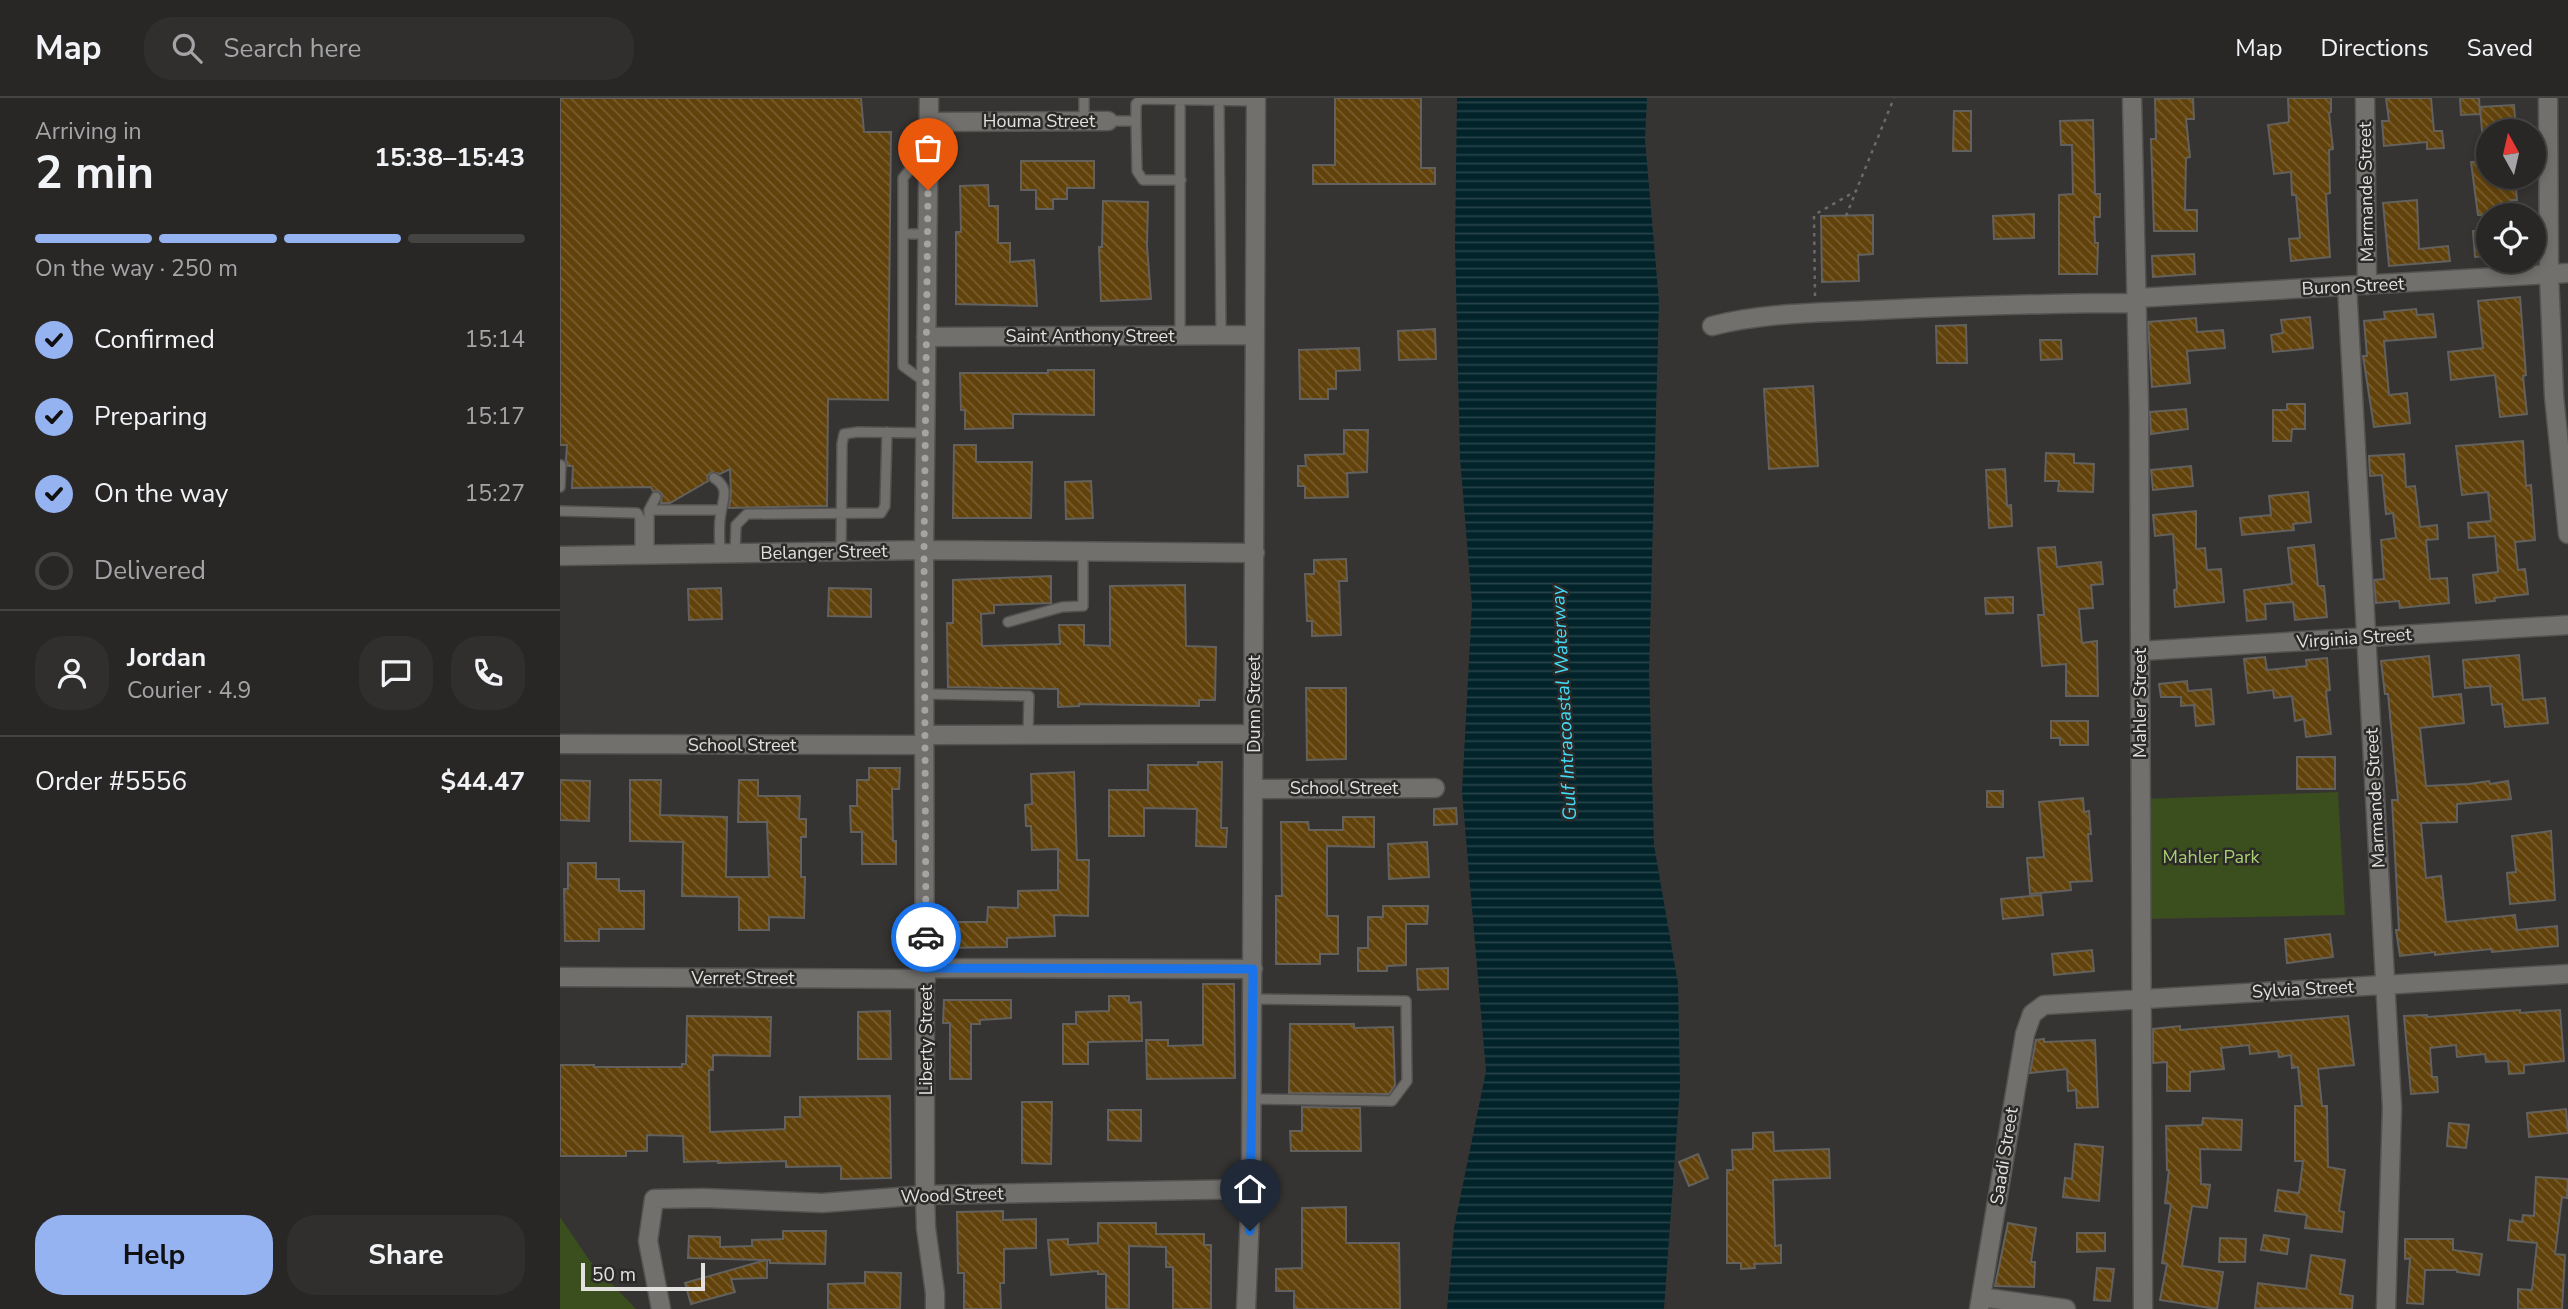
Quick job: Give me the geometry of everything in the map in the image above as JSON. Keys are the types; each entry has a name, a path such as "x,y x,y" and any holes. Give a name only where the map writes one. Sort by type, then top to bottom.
{"street":[{"name":"Liberty Street","path":"929,98 924,551 926,1228 935,1309"},
{"name":"Mahler Street","path":"2132,98 2138,301 2143,1309"},
{"name":"Marmande Street","path":"2365,98 2367,285"},
{"path":"2548,98 2549,274 2554,396 2568,534"},
{"name":"Dunn Street","path":"1246,1309 1251,1189 1253,969 1256,99"},
{"name":"Houma Street","path":"928,121 1108,121"},
{"name":"Buron Street","path":"1712,327 1747,317 1984,305 2138,301 2568,272"},
{"name":"Marmande Street","path":"2347,286 2392,1107 2386,1309"},
{"name":"Saint Anthony Street","path":"926,337 1254,335"},
{"name":"Belanger Street","path":"560,556 924,551 1255,553"},
{"name":"Virginia Street","path":"2140,651 2568,625"},
{"name":"School Street","path":"560,744 924,740 1028,735 1254,734"},
{"name":"School Street","path":"1253,789 1435,788"},
{"name":"Verret Street","path":"560,977 1253,969"},
{"name":"Sylvia Street","path":"2040,1008 2058,1003 2568,974"},
{"name":"Saadi Street","path":"1980,1303 2025,1034 2032,1014 2040,1008"},
{"name":"Wood Street","path":"661,1309 648,1241 654,1199 704,1198 822,1203 926,1195 1251,1189"},
{"path":"1980,1303 2066,1309"}],"lane":[{"path":"1084,98 1084,121"},
{"path":"1181,180 1147,181 1139,176 1136,104 1140,99 1256,99"},
{"path":"1180,100 1180,336"},
{"path":"1219,100 1221,336"},
{"path":"1108,121 1136,121"},
{"path":"925,382 903,366 903,178 928,146"},
{"path":"903,234 927,234"},
{"path":"842,552 844,435 851,432 925,433"},
{"path":"728,554 736,525 747,514 874,514 884,510 887,432"},
{"path":"560,487 561,465"},
{"path":"714,478 724,487 726,496 721,510 728,554"},
{"path":"644,555 649,510 656,497"},
{"path":"649,510 721,510"},
{"path":"560,511 637,513 644,555"},
{"path":"1008,622 1062,607 1083,606 1083,552"},
{"path":"925,694 1028,696 1028,735"},
{"path":"1251,1099 1392,1101 1407,1081 1406,1001 1252,999"}],"path":[{"path":"1846,216 1894,98"},
{"path":"1816,313 1814,215 1856,191"}],"green space":[{"name":"Mahler Park","path":"2338,792 2345,915 2144,919 2144,799"},
{"path":"560,1217 590,1261 636,1309 560,1309"}],"water":[{"name":"Gulf Intracoastal Waterway","path":"1457,98 1647,98 1645,140 1659,302 1649,671 1654,845 1678,984 1680,1085 1664,1309 1447,1309 1454,1228 1486,1071 1462,792 1472,604 1460,457 1455,244"}],"building":[{"path":"560,98 861,98 864,132 891,132 888,400 828,399 827,506 729,508 730,469 720,474 711,472 707,476 708,481 670,503 661,503 662,494 653,491 651,487 572,488 573,466 568,466 566,460 567,445 560,445"},
{"path":"1335,98 1421,98 1421,168 1435,168 1435,184 1313,184 1313,165 1335,165"},
{"path":"2193,98 2194,119 2186,119 2190,157 2186,158 2185,210 2197,210 2197,231 2154,231 2151,139 2156,139 2155,99"},
{"path":"2288,98 2331,98 2329,113 2333,149 2329,150 2330,193 2326,194 2330,257 2291,261 2289,239 2300,238 2296,195 2292,195 2291,172 2274,174 2268,125 2289,122"},
{"path":"2386,98 2431,98 2434,131 2442,131 2444,148 2427,149 2427,142 2384,146 2382,121 2389,121"},
{"path":"2460,98 2479,98 2480,114 2461,115"},
{"path":"2514,105 2515,119 2481,119 2480,107"},
{"path":"1954,111 1971,111 1971,151 1953,151"},
{"path":"2093,120 2095,194 2100,194 2100,217 2094,217 2095,243 2098,243 2097,274 2059,274 2059,195 2073,194 2072,145 2061,145 2060,121"},
{"path":"1021,161 1094,161 1094,188 1067,188 1067,199 1053,199 1053,209 1036,209 1036,190 1021,190"},
{"path":"2476,161 2476,189 2516,189 2517,200 2511,200 2511,203 2476,203 2471,162"},
{"path":"988,185 989,206 998,206 998,243 1010,243 1010,262 1034,260 1037,306 956,304 956,232 961,232 960,186"},
{"path":"2417,200 2419,249 2448,246 2450,261 2389,266 2383,203"},
{"path":"1103,201 1148,202 1147,246 1151,299 1101,301 1099,247 1102,247"},
{"path":"2034,214 2034,238 1994,239 1993,216"},
{"path":"1873,215 1873,254 1858,255 1859,281 1822,282 1821,216"},
{"path":"2473,231 2476,231 2476,257 2475,257"},
{"path":"2194,254 2195,274 2153,277 2152,256"},
{"path":"2520,297 2527,414 2500,417 2495,375 2451,380 2448,352 2483,348 2478,301"},
{"path":"2416,309 2417,315 2433,314 2436,337 2384,341 2389,395 2407,393 2410,423 2374,427 2363,356 2367,356 2364,321 2385,319 2384,312"},
{"path":"2310,317 2313,348 2273,352 2271,335 2283,333 2281,320"},
{"path":"2196,318 2197,332 2223,330 2225,348 2187,351 2190,383 2152,387 2148,322"},
{"path":"1966,325 1967,363 1937,363 1936,326"},
{"path":"1435,329 1436,359 1399,360 1398,331"},
{"path":"2040,340 2061,340 2062,359 2041,360"},
{"path":"1359,348 1360,370 1336,371 1336,389 1328,389 1328,399 1300,399 1299,350"},
{"path":"1048,370 1094,370 1094,415 1013,414 1013,428 965,429 965,410 961,410 960,373 1048,373"},
{"path":"1813,386 1818,466 1769,469 1764,389"},
{"path":"2287,404 2305,404 2305,429 2292,429 2291,441 2273,441 2273,410 2287,410"},
{"path":"2186,409 2188,429 2151,434 2150,412"},
{"path":"1344,430 1368,430 1367,472 1347,473 1348,497 1305,498 1305,486 1298,486 1298,466 1306,466 1305,455 1344,454"},
{"path":"2523,441 2526,486 2531,485 2535,540 2515,542 2518,570 2525,569 2528,594 2476,603 2473,575 2498,572 2495,536 2469,538 2468,523 2491,521 2488,492 2462,495 2456,446"},
{"path":"954,445 976,445 976,462 1032,462 1031,518 953,518"},
{"path":"2046,453 2074,454 2074,463 2094,464 2093,492 2058,491 2059,481 2045,481"},
{"path":"2404,454 2406,487 2415,486 2420,527 2437,525 2438,539 2426,540 2430,579 2447,578 2449,603 2400,608 2399,601 2376,603 2374,580 2384,579 2381,540 2396,538 2393,513 2386,514 2382,475 2370,476 2369,456"},
{"path":"2191,466 2193,486 2153,490 2151,470"},
{"path":"2005,469 2007,506 2011,505 2012,526 1989,528 1986,470"},
{"path":"1091,481 1093,518 1066,519 1065,482"},
{"path":"2308,492 2311,522 2293,524 2294,530 2242,535 2240,518 2271,515 2269,496"},
{"path":"2196,511 2196,549 2205,548 2207,570 2221,569 2224,602 2175,607 2174,590 2177,589 2173,534 2155,536 2153,515"},
{"path":"2314,545 2318,586 2324,586 2327,617 2295,620 2293,602 2265,604 2266,619 2247,621 2244,590 2292,584 2288,548"},
{"path":"2055,547 2057,567 2101,562 2103,584 2091,585 2093,608 2079,609 2082,643 2097,641 2098,696 2066,696 2066,664 2042,666 2038,615 2044,615 2038,548"},
{"path":"1346,559 1347,581 1339,581 1341,635 1312,636 1312,621 1307,621 1305,574 1314,574 1314,560"},
{"path":"1051,576 1051,603 994,605 994,613 981,614 982,646 1060,644 1059,625 1084,625 1084,645 1110,646 1110,586 1185,585 1186,646 1216,647 1215,700 1199,700 1199,706 1079,704 1058,707 1058,689 948,687 947,623 953,623 953,580"},
{"path":"721,588 722,619 689,620 688,589"},
{"path":"829,588 871,589 871,617 828,616"},
{"path":"2013,597 2013,613 1986,614 1985,598"},
{"path":"2519,655 2523,700 2545,698 2548,723 2505,727 2502,704 2492,705 2490,686 2465,688 2463,660"},
{"path":"2429,656 2433,697 2461,694 2464,723 2420,728 2426,786 2508,781 2511,799 2457,804 2457,822 2421,823 2426,878 2441,876 2446,922 2515,915 2517,930 2557,926 2558,946 2400,956 2396,930 2399,930 2392,800 2398,800 2388,694 2385,694 2381,661"},
{"path":"2265,657 2267,670 2307,666 2306,660 2327,658 2330,690 2326,691 2331,734 2306,737 2304,719 2295,721 2292,696 2274,698 2273,690 2248,693 2244,659"},
{"path":"2187,681 2188,691 2211,689 2214,724 2196,726 2194,705 2181,706 2181,697 2161,697 2159,684"},
{"path":"1306,688 1346,688 1346,759 1307,760"},
{"path":"2051,721 2088,721 2088,745 2060,745 2060,738 2051,738"},
{"path":"2297,757 2335,757 2335,789 2297,789"},
{"path":"1198,762 1222,762 1221,828 1227,828 1226,847 1196,846 1197,809 1144,808 1144,836 1109,836 1109,790 1148,790 1148,765 1198,765"},
{"path":"869,768 900,768 899,789 892,789 896,864 862,864 862,832 851,832 850,806 857,806 857,780 869,780"},
{"path":"1074,772 1077,860 1089,860 1088,916 1054,915 1055,936 1007,938 1007,947 939,948 939,922 987,922 988,907 1018,908 1018,891 1058,890 1058,849 1032,850 1031,826 1026,826 1025,805 1032,804 1031,774"},
{"path":"560,780 590,781 589,821 560,820"},
{"path":"630,780 661,780 660,815 727,817 726,877 769,877 767,822 738,822 739,780 758,780 758,796 800,796 799,819 806,819 806,837 801,837 801,877 805,877 804,918 769,917 769,930 739,930 739,897 682,896 683,842 630,841"},
{"path":"1987,791 2003,791 2003,807 1987,807"},
{"path":"2083,798 2084,812 2089,811 2092,881 2070,882 2071,890 2030,894 2027,858 2044,857 2039,802"},
{"path":"1456,808 1457,824 1434,825 1434,809"},
{"path":"1343,817 1374,817 1374,847 1327,846 1327,916 1338,916 1338,954 1320,954 1320,964 1276,964 1276,896 1282,896 1281,822 1308,822 1309,830 1343,830"},
{"path":"2551,831 2555,900 2510,904 2507,873 2516,872 2512,836"},
{"path":"1427,842 1429,877 1389,879 1388,844"},
{"path":"568,863 596,863 596,879 619,879 619,891 644,891 644,929 599,929 599,941 565,941 564,889 568,889"},
{"path":"2041,895 2043,915 2003,919 2001,899"},
{"path":"1383,906 1428,906 1427,924 1406,924 1406,965 1387,966 1387,971 1358,971 1358,948 1368,948 1368,917 1383,917"},
{"path":"2330,934 2333,957 2287,963 2285,939"},
{"path":"2092,950 2094,971 2054,975 2052,954"},
{"path":"1448,968 1448,989 1418,990 1417,969"},
{"path":"1203,984 1234,984 1235,1078 1147,1079 1146,1040 1168,1040 1168,1046 1203,1045"},
{"path":"1109,996 1129,996 1129,1003 1141,1002 1142,1041 1088,1042 1088,1064 1063,1064 1063,1024 1076,1024 1076,1012 1109,1011"},
{"path":"944,1000 1011,1000 1011,1018 980,1020 980,1024 971,1024 971,1079 950,1079 950,1023 943,1023"},
{"path":"2520,1010 2520,1013 2560,1010 2564,1061 2524,1065 2524,1073 2509,1074 2508,1061 2486,1062 2485,1054 2457,1057 2456,1045 2430,1048 2432,1077 2437,1077 2438,1092 2411,1094 2404,1016 2427,1017"},
{"path":"890,1011 891,1059 858,1059 858,1012"},
{"path":"687,1016 771,1017 770,1056 713,1055 713,1070 709,1070 710,1132 785,1129 785,1117 800,1117 800,1097 890,1096 891,1178 841,1179 841,1166 786,1167 786,1161 684,1162 683,1136 647,1135 647,1151 626,1151 626,1156 560,1156 560,1065 682,1067 682,1064 686,1064"},
{"path":"2348,1016 2354,1065 2318,1069 2322,1106 2327,1106 2328,1167 2345,1170 2339,1211 2344,1212 2342,1232 2305,1228 2307,1215 2275,1211 2278,1190 2299,1193 2303,1161 2295,1161 2295,1106 2302,1106 2298,1067 2292,1068 2291,1055 2279,1057 2278,1051 2250,1054 2249,1045 2221,1048 2224,1069 2190,1072 2190,1091 2167,1091 2167,1062 2153,1063 2153,1029 2180,1026 2180,1030"},
{"path":"1290,1024 1354,1024 1354,1028 1393,1027 1395,1085 1389,1094 1289,1093"},
{"path":"2044,1039 2044,1042 2095,1040 2098,1107 2077,1108 2076,1090 2068,1091 2067,1069 2030,1073 2036,1040"},
{"path":"1022,1102 1052,1102 1051,1164 1022,1163"},
{"path":"1302,1107 1360,1108 1361,1151 1291,1151 1290,1131 1302,1131"},
{"path":"2566,1109 2568,1133 2529,1137 2527,1113"},
{"path":"1108,1110 1141,1110 1141,1141 1108,1140"},
{"path":"2203,1118 2242,1120 2241,1150 2200,1149 2201,1184 2210,1185 2207,1208 2192,1206 2182,1266 2223,1272 2217,1309 2160,1300 2167,1264 2162,1263 2171,1204 2165,1203 2169,1170 2166,1126 2202,1125"},
{"path":"2449,1123 2469,1125 2466,1148 2447,1146"},
{"path":"1773,1132 1774,1151 1829,1149 1830,1178 1773,1180 1775,1246 1781,1245 1781,1263 1754,1264 1755,1268 1741,1269 1741,1263 1727,1263 1727,1170 1733,1170 1732,1150 1753,1149 1753,1133"},
{"path":"2075,1144 2103,1147 2099,1201 2063,1197 2065,1178 2072,1179"},
{"path":"1698,1154 1708,1178 1689,1186 1679,1162"},
{"path":"2536,1177 2568,1179 2567,1198 2562,1197 2555,1254 2565,1255 2562,1309 2518,1309 2518,1289 2532,1290 2537,1243 2508,1240 2510,1220 2522,1222 2523,1215 2534,1216"},
{"path":"1346,1207 1346,1243 1399,1243 1400,1309 1294,1309 1294,1291 1276,1291 1276,1269 1302,1268 1302,1208"},
{"path":"1003,1211 1003,1220 1036,1219 1036,1248 1004,1249 1004,1283 1000,1283 1001,1309 964,1309 964,1273 958,1273 957,1212"},
{"path":"1098,1223 1156,1223 1156,1234 1204,1234 1204,1245 1211,1245 1211,1309 1173,1309 1173,1267 1166,1267 1166,1247 1129,1246 1129,1309 1106,1309 1106,1274 1098,1274 1098,1271 1051,1275 1048,1240 1068,1239 1068,1245 1098,1243"},
{"path":"2008,1223 2036,1228 2031,1262 2035,1262 2034,1287 1995,1286"},
{"path":"783,1231 826,1231 825,1264 770,1263 770,1260 767,1260 767,1278 731,1279 735,1292 691,1304 685,1283 766,1260 688,1258 689,1236 720,1237 720,1247 752,1246 752,1240 783,1239"},
{"path":"2077,1233 2105,1233 2105,1251 2077,1252"},
{"path":"2264,1235 2289,1239 2287,1254 2261,1250"},
{"path":"2220,1238 2246,1239 2245,1262 2219,1262"},
{"path":"2405,1239 2453,1239 2453,1250 2482,1254 2479,1275 2457,1270 2425,1270 2423,1304 2407,1303 2410,1258 2405,1259"},
{"path":"2311,1255 2345,1260 2340,1294 2353,1296 2352,1309 2255,1308 2258,1283 2306,1289"},
{"path":"2097,1268 2114,1269 2110,1301 2094,1300"},
{"path":"865,1272 901,1273 900,1309 828,1309 828,1284 865,1283"}],"way so far":[{"path":"926,937 924,551 928,190"}],"route":[{"path":"926,937 926,968 1253,969 1250,1231"}]}
